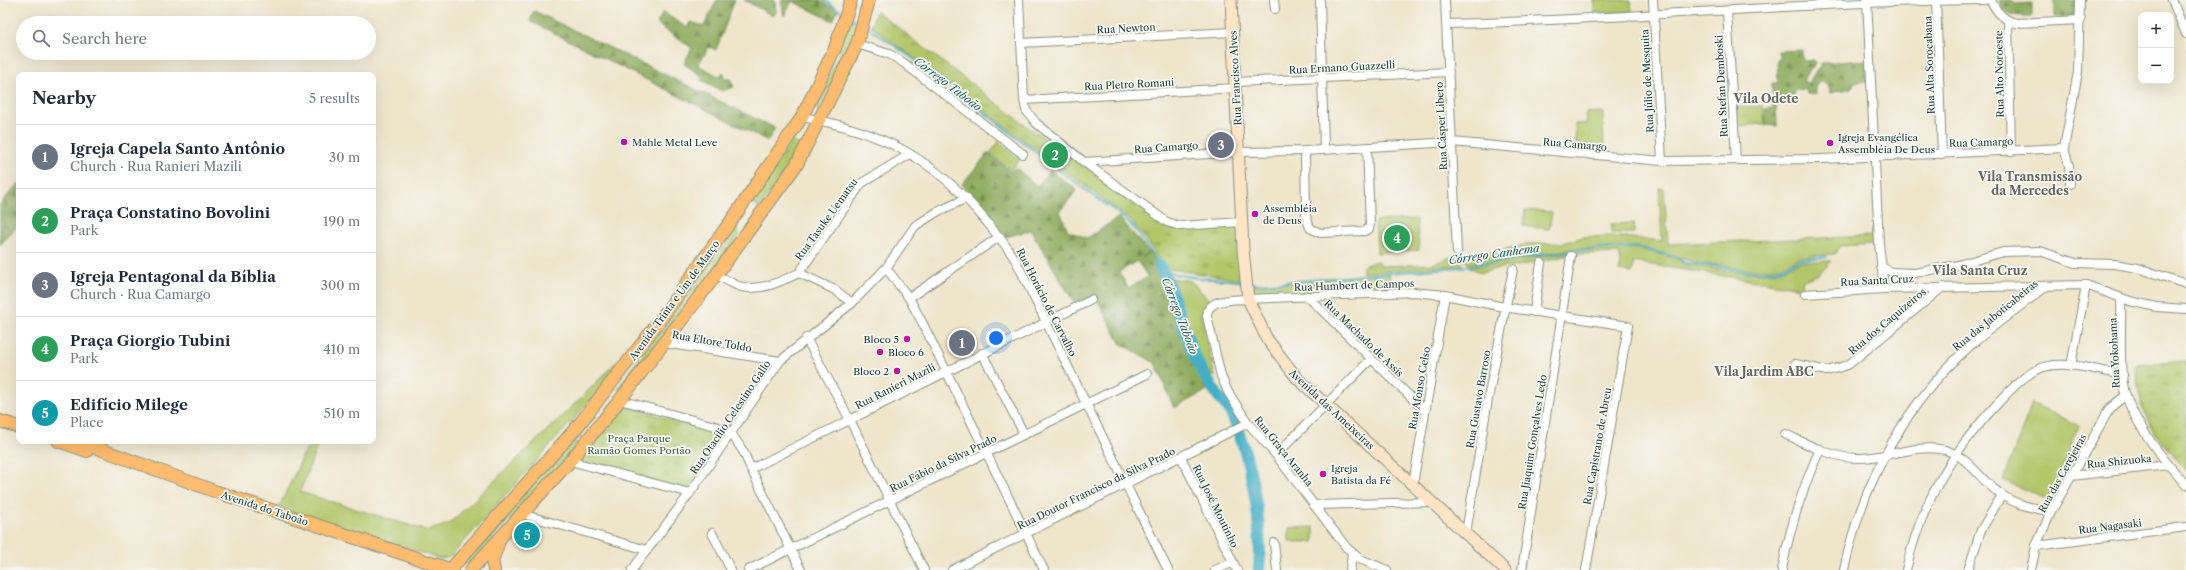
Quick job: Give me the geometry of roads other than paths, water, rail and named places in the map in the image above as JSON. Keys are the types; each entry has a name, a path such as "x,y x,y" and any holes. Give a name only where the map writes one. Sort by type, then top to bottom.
{"main road":[{"name":"Avenida Trinta e Um de Março","path":"471,570 570,461 620,400 716,275 797,164 857,44 866,16 869,0"},
{"name":"Avenida Trinta e Um de Março","path":"451,570 591,409 634,355 736,214 802,117 835,48 850,4"},
{"path":"620,400 615,394 615,388 630,366 634,355"},
{"path":"578,451 598,418 597,413 591,409"},
{"path":"0,414 16,419"},
{"path":"0,421 16,426"},
{"name":"Avenida do Taboão","path":"67,444 421,569"},
{"name":"Avenida do Taboão","path":"86,444 217,492 451,570"},
{"path":"494,570 492,561 500,538"}],"street":[{"path":"1019,0 1024,100 1026,110 1036,124 1084,162 1167,222 1180,226 1242,222"},
{"name":"Rua Francisco Alves","path":"1231,0 1240,152 1243,249 1247,294"},
{"path":"1274,0 1275,9"},
{"path":"1320,0 1324,149"},
{"name":"Rua Cásper Libero","path":"1445,0 1457,252"},
{"name":"Rua Júlio de Mesquita","path":"1653,0 1662,161"},
{"name":"Rua Alta Sorocabana","path":"1936,0 1942,154"},
{"path":"1446,24 1727,11 1867,1 1985,0"},
{"path":"1991,0 1995,10 2008,21 2016,23 2081,20"},
{"path":"2070,184 2069,166 2064,148 2078,72 2081,20 2080,0"},
{"path":"1867,1 1881,267 1884,289"},
{"path":"2174,3 2186,12"},
{"path":"2174,3 2186,34"},
{"name":"Rua Stefan Demboski","path":"1727,11 1736,159"},
{"name":"Rua Alto Noroeste","path":"2008,21 2011,151"},
{"name":"Rua Newton","path":"1021,43 1233,32"},
{"path":"857,44 889,54 901,61 1023,154"},
{"name":"Rua Ermano Guazzelli","path":"1236,85 1323,78 1449,72"},
{"name":"Rua Pletro Romani","path":"1024,100 1236,85"},
{"name":"Rua Horácio de Carvalho","path":"802,117 820,120 873,135 910,154 934,169 967,198 999,237 1013,255 1168,570"},
{"name":"Rua Camargo","path":"1084,162 1240,152 1452,142 1662,161 1821,159 2064,148"},
{"path":"1305,150 1306,216 1310,228 1320,233 1364,231 1369,229 1370,224 1367,147"},
{"name":"Rua Tasuke Uematsu","path":"799,273 862,183 910,154"},
{"name":"Rua Otacílio Celestino Gallo","path":"632,570 690,493 780,361 806,338 852,302 886,268 915,226 937,212 967,198"},
{"path":"909,298 999,237"},
{"path":"1881,267 1892,272 1915,273 1958,265 2003,252 2040,251 2075,263 2114,264 2138,268 2186,284"},
{"name":"Rua Jiaquim Gonçalves Ledo","path":"1522,570 1571,256"},
{"path":"1534,312 1541,263"},
{"path":"886,268 909,298 988,452 1044,570"},
{"name":"Rua Gustavo Barroso","path":"1466,533 1504,307 1513,269"},
{"path":"716,275 741,287 754,288 777,284 799,273 835,290 852,302"},
{"path":"2071,366 2086,285"},
{"name":"Rua Santa Cruz","path":"1805,294 1884,289 2086,285 2121,298 2158,307 2186,309"},
{"name":"Rua das Jaboticabeiras","path":"1844,570 1859,510 1907,417 1944,371 1972,344 2047,286"},
{"name":"Rua dos Caquizeiros","path":"1795,364 1827,372 1848,365 1943,288"},
{"name":"Rua Humbert de Campos","path":"1207,316 1210,306 1218,302 1247,294 1307,296 1395,291 1445,295 1504,307 1628,326"},
{"name":"Avenida das Ameixeiras","path":"1247,294 1275,352 1297,378 1505,570"},
{"name":"Rua Afonso Celso","path":"1413,484 1424,410 1445,295"},
{"name":"Rua Machado de Assis","path":"1307,296 1424,410"},
{"name":"Rua Yokohama","path":"2121,298 2122,375 2126,395 2145,433 2168,465 2186,485"},
{"name":"Rua Ranieri Mazili","path":"751,470 1046,321 1091,300"},
{"name":"Rua Graça Aranha","path":"1207,316 1224,386 1247,423 1276,455 1352,554 1386,570"},
{"name":"Rua Capistrano de Abreu","path":"1586,570 1628,326"},
{"path":"806,338 850,420 924,570"},
{"name":"Rua Eltore Toldo","path":"664,343 780,361"},
{"path":"982,353 1024,434"},
{"path":"1276,455 1371,359"},
{"path":"1906,570 1910,552 1928,502 1955,454 1993,408 2022,380 2043,367 2071,366 2122,375"},
{"name":"Rua Fábio da Silva Prado","path":"748,570 792,550 890,500 1147,374"},
{"name":"Rua das Cerejeiras","path":"2031,570 2036,546 2050,512 2110,408 2126,395"},
{"path":"620,400 722,428 731,433 743,451 801,570"},
{"name":"Rua Doutor Francisco da Silva Prado","path":"952,570 1126,485 1247,423"},
{"path":"1785,434 1833,454 1857,458 1888,453 1935,449 1955,454 2002,495 2026,507 2050,512"},
{"path":"1782,570 1794,514 1804,485 1820,449"},
{"name":"Rua José Moutinho","path":"1181,457 1234,567"},
{"path":"570,461 690,493"},
{"name":"Rua Shizuoka","path":"2071,476 2168,465"},
{"path":"1968,570 1981,530 2002,495"},
{"path":"1314,505 1432,502"},
{"path":"522,514 647,550"},
{"name":"Rua Nagasaki","path":"2036,546 2186,526"},
{"path":"712,533 731,570"},
{"path":"1274,543 1278,570"},
{"path":"1350,570 1352,554"},
{"path":"1215,570 1234,567"}],"waterway":[{"name":"Córrego Taboão","path":"823,0 843,12"},
{"name":"Córrego Taboão","path":"850,16 858,21"},
{"name":"Córrego Taboão","path":"867,27 911,57 1119,214 1138,232 1156,259 1166,270 1189,277 1242,282"},
{"name":"Córrego Canhema","path":"1251,283 1259,284 1463,267 1577,250 1617,248 1640,248 1676,257 1685,263 1723,267 1741,271 1764,272 1780,269 1801,259 1827,257"},
{"name":"Córrego Taboão","path":"1160,266 1170,288 1197,362 1211,386 1231,412 1239,432 1254,491 1259,532 1259,570"}],"place":[{"name":"Mahle Metal Leve","path":"624,142"},
{"name":"Igreja Evangélica Assembléia De Deus","path":"1830,143"},
{"name":"Igreja Pentagonal da Bíblia","path":"1221,145"},
{"name":"Praça Constatino Bovolini","path":"1055,155"},
{"name":"Assembléia de Deus","path":"1255,214"},
{"name":"Praça Giorgio Tubini","path":"1397,238"},
{"name":"Bloco 5","path":"907,339"},
{"name":"Igreja Capela Santo Antônio","path":"962,343"},
{"name":"Bloco 6","path":"880,352"},
{"name":"Bloco 2","path":"897,371"},
{"name":"Igreja Batista da Fé","path":"1323,474"},
{"name":"Edifício Milege","path":"527,535"}],"district":[{"name":"Vila Odete","path":"1766,99"},
{"name":"Vila Transmissão da Mercedes","path":"2030,184"},
{"name":"Vila Santa Cruz","path":"1980,271"},
{"name":"Vila Jardim ABC","path":"1764,372"}],"park label":[{"name":"Praça Parque Ramão Gomes Portão","path":"639,444"}]}
